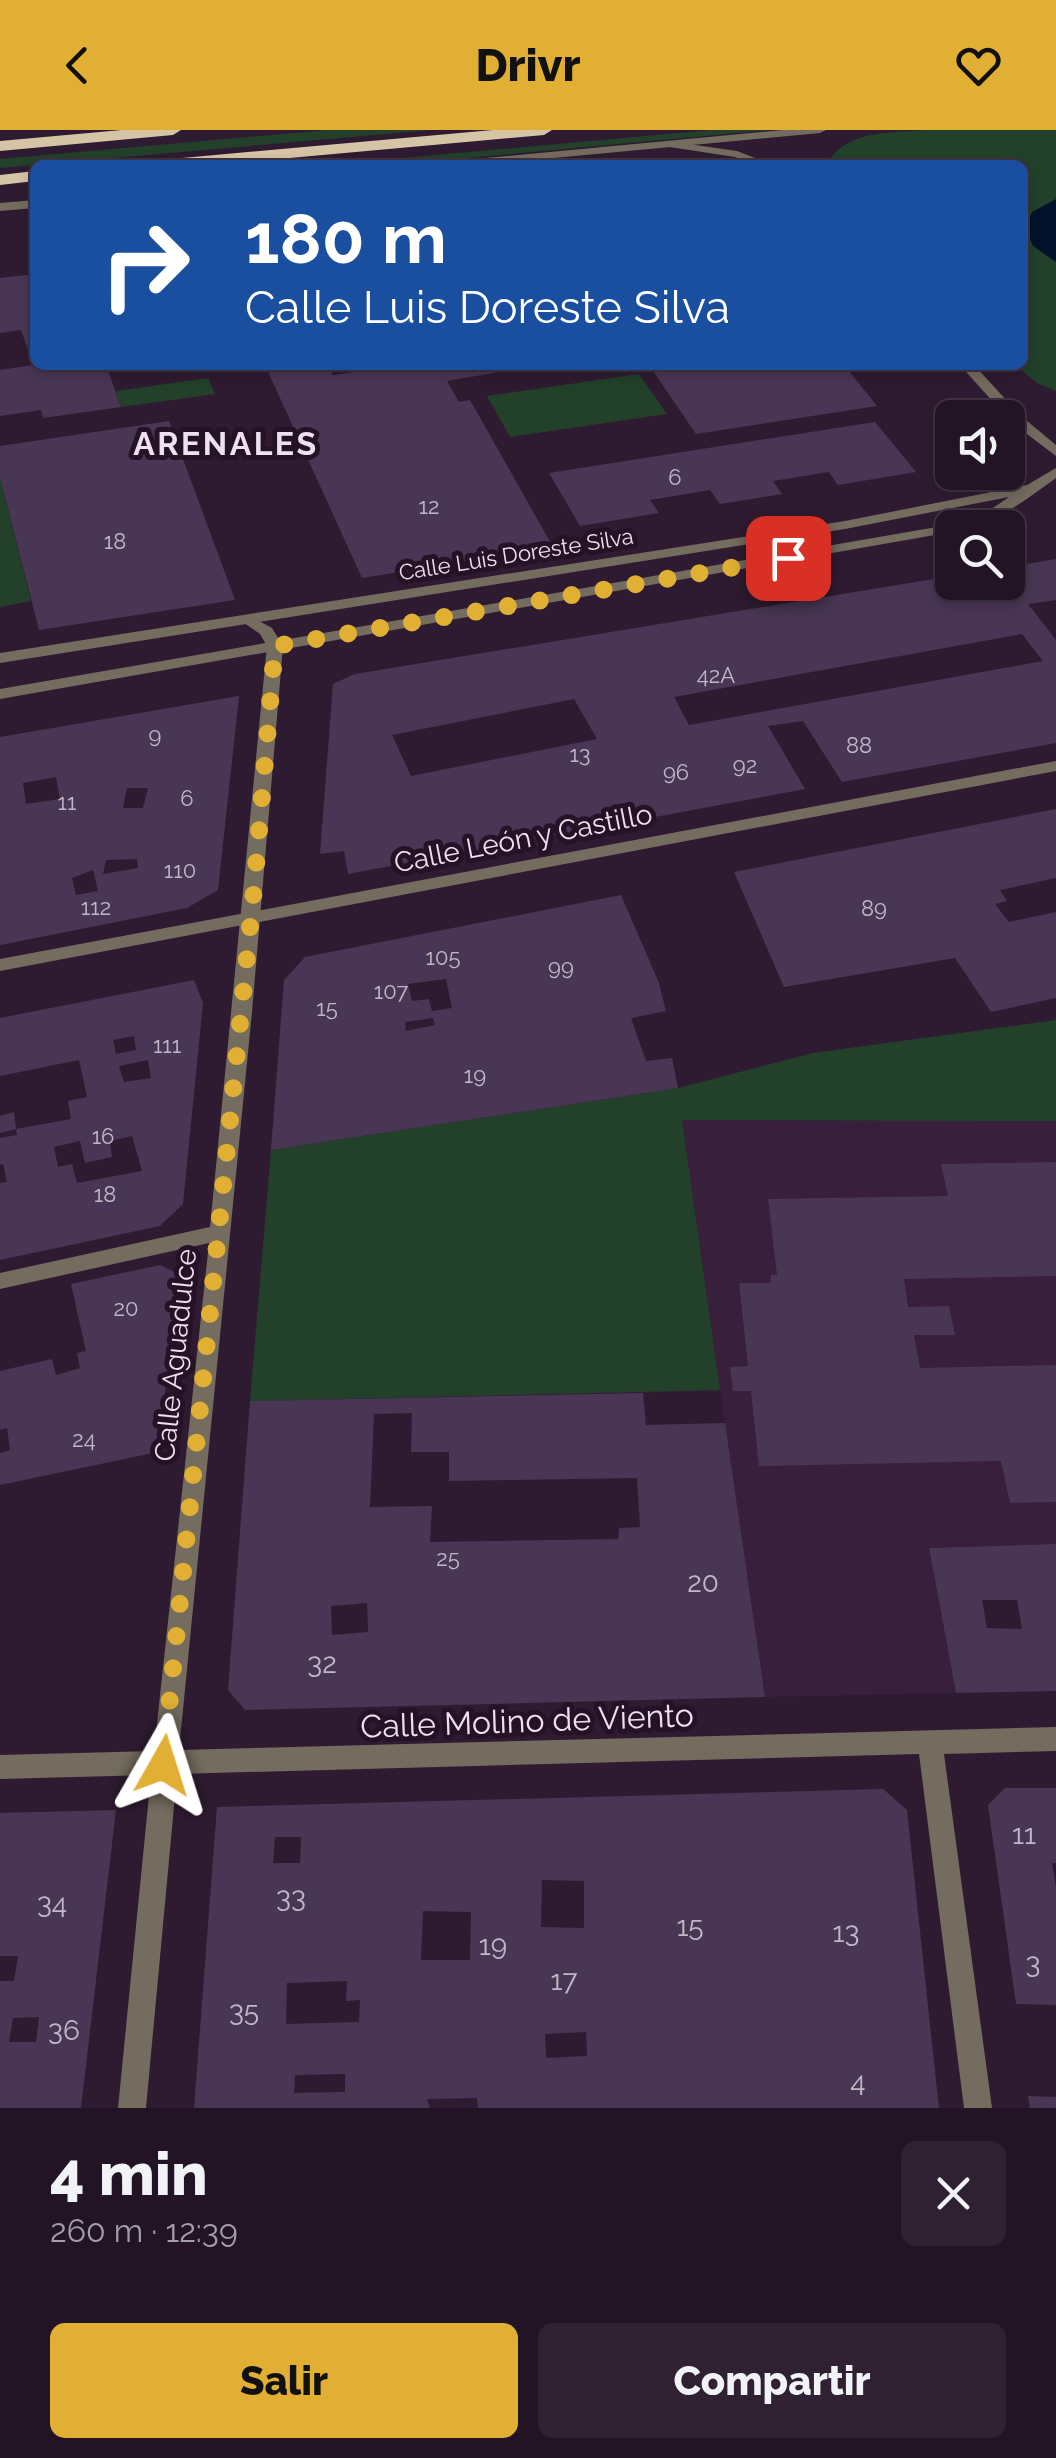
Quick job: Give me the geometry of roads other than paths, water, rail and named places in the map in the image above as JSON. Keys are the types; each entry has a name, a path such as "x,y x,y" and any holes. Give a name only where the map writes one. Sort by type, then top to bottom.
{"highway":[{"path":"0,146 173,130"},
{"path":"215,160 544,130"},
{"path":"0,180 30,177"}],"street":[{"path":"497,160 820,130"},
{"path":"668,144 753,160"},
{"path":"0,207 30,204"},
{"path":"972,370 1016,419 1056,452"},
{"name":"Calle Luis Doreste Silva","path":"1001,510 1056,472"},
{"name":"Calle Luis Doreste Silva","path":"0,658 903,515 1038,487"},
{"name":"Calle Luis Doreste Silva","path":"0,694 935,531"},
{"path":"248,620 266,631 275,646"},
{"name":"Calle Aguadulce","path":"132,2108 275,646"},
{"name":"Calle León y Castillo","path":"0,965 1056,766"},
{"path":"0,1281 218,1233"},
{"name":"Calle Molino de Viento","path":"0,1767 1056,1739"},
{"path":"930,1742 978,2108"}],"water":[{"path":"1056,199 1056,262 1033,246 1028,235 1032,212"}],"district":[{"name":"ARENALES","path":"226,444"}]}
